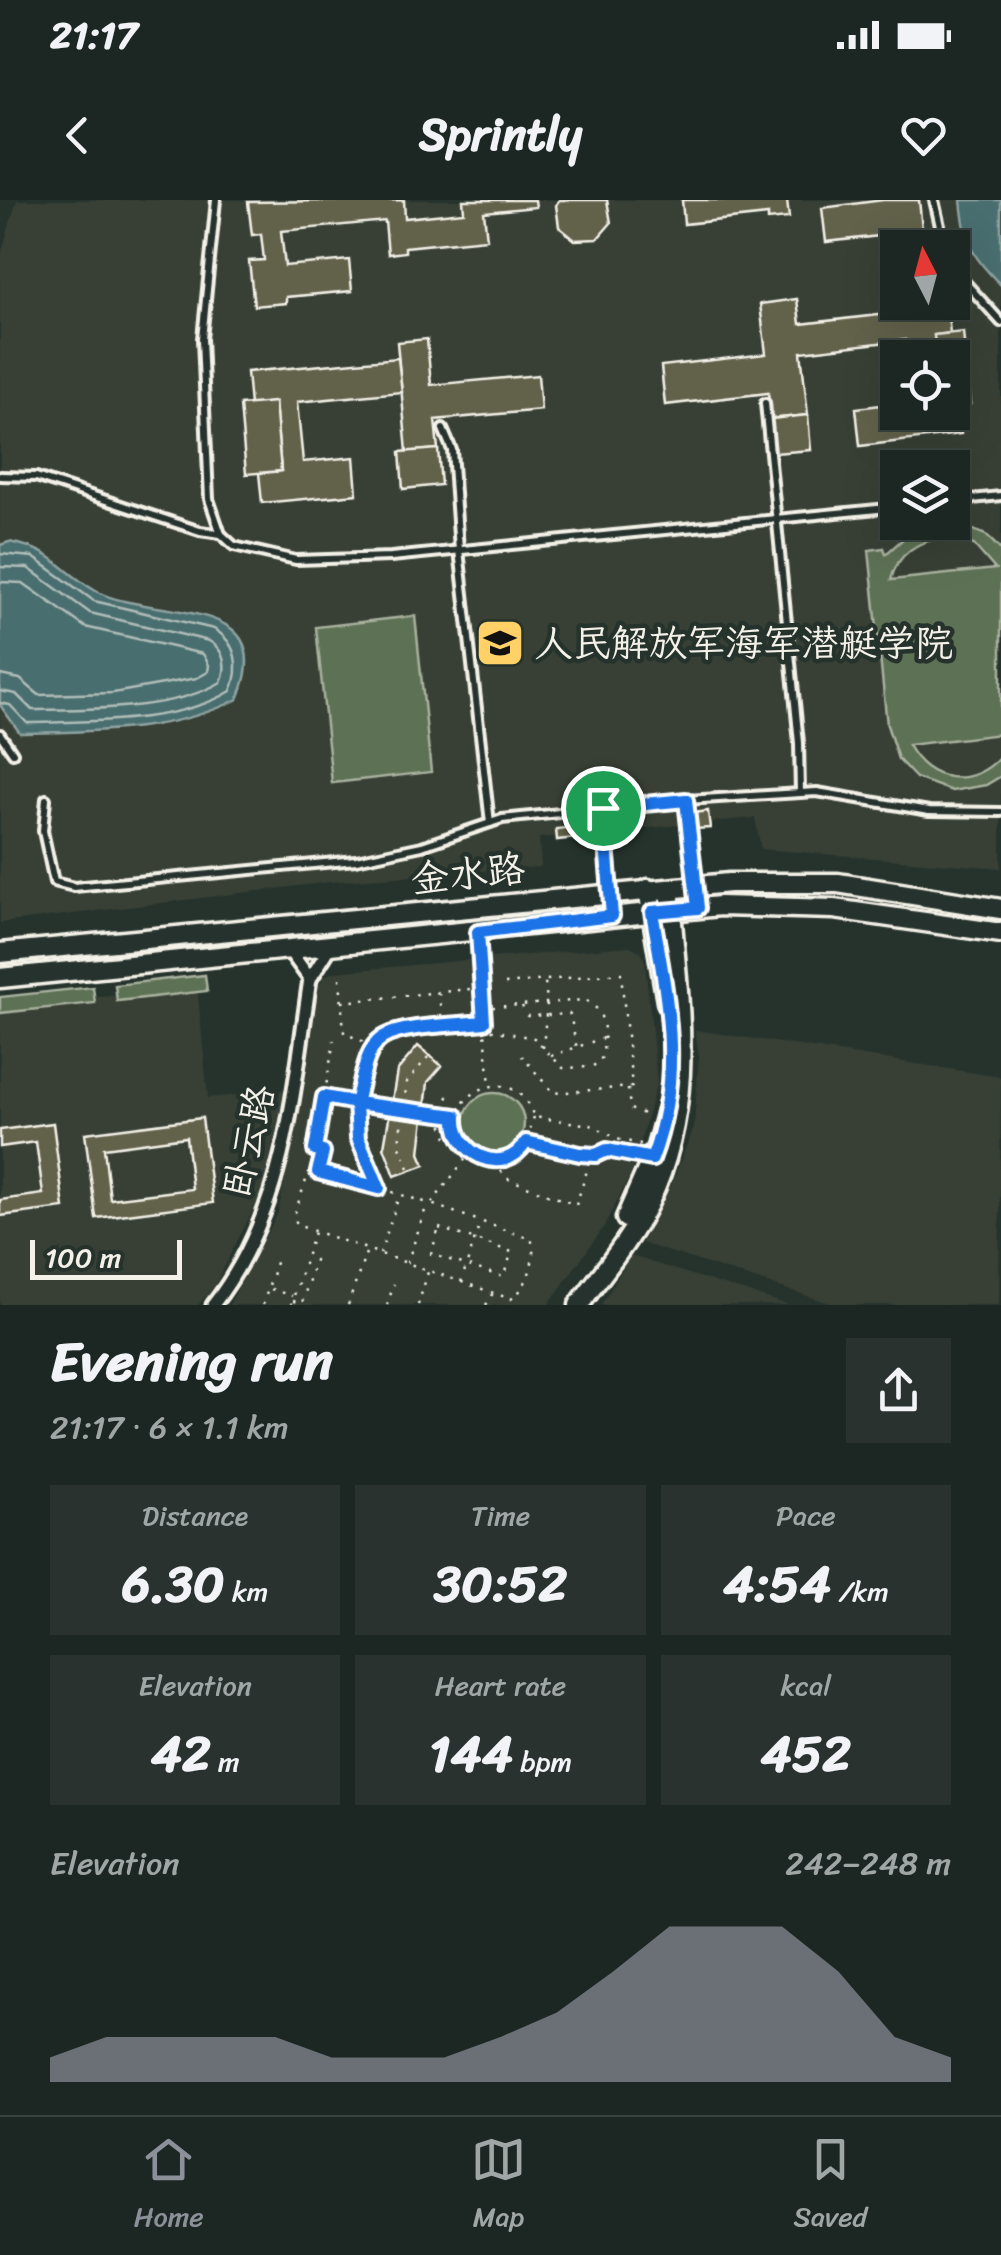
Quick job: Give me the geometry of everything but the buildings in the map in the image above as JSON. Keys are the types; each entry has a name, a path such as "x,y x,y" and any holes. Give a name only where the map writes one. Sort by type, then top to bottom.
{"main road":[{"name":"金水路","path":"0,952 696,885 838,884 1001,909"},
{"path":"568,1305 634,1205 664,1121 673,1074 662,911 669,887"},
{"path":"579,1305 648,1204 673,1136 683,1070 662,911 648,889"},
{"name":"金水路","path":"0,978 698,908 834,910 1001,933"}],"street":[{"name":"卧云路","path":"213,1305 248,1252 277,1178 310,979 331,946"},
{"path":"289,950 310,979"}],"lane":[{"path":"216,200 202,339 210,499 221,534 234,546 296,560 459,550 880,509"},
{"path":"934,200 941,230"},
{"path":"970,288 1001,322"},
{"path":"765,403 799,743 800,793"},
{"path":"443,429 452,450 459,550 490,822"},
{"path":"0,476 36,477 200,531 221,534"},
{"path":"970,499 1001,496"},
{"path":"0,734 13,753"},
{"path":"46,799 43,830 54,882 74,887 356,860 422,846 490,822 686,800 817,792 928,812 1001,812"},
{"path":"686,800 698,908"},
{"path":"603,808 612,916"}],"path":[{"path":"478,932 490,1086"},
{"path":"505,984 621,973 632,1087 553,1093 522,1056"},
{"path":"340,978 344,1033 376,1046"},
{"path":"542,1049 547,1003 544,980"},
{"path":"342,1002 480,988"},
{"path":"439,992 442,1027"},
{"path":"482,1008 584,1000 594,1003 601,1010 600,1062 563,1068 534,1038 484,1029"},
{"path":"522,1005 527,1016 570,1014 576,1049"},
{"path":"379,1188 358,1138 356,1103 369,1056 382,1038 404,1031 484,1022"},
{"path":"549,1056 603,1038"},
{"path":"318,1172 323,1152 315,1150 334,1040"},
{"path":"409,1168 400,1144 407,1082 428,1057"},
{"path":"494,1161 512,1156 526,1142 534,1117 528,1100 512,1088 490,1086 468,1094 458,1105 458,1138 471,1152 494,1161 506,1178 576,1205 592,1154"},
{"path":"627,1087 630,1109 664,1121"},
{"path":"447,1138 439,1114 450,1093"},
{"path":"324,1097 456,1116"},
{"path":"534,1117 591,1125 654,1153"},
{"path":"526,1142 592,1154 607,1150 654,1153"},
{"path":"408,1264 429,1204 471,1152"},
{"path":"310,1169 379,1188 531,1239 534,1246 519,1295 511,1300 297,1225 294,1215 310,1169"},
{"path":"380,1254 400,1195"},
{"path":"461,1282 481,1221"},
{"path":"440,1228 475,1240 512,1252 504,1277 431,1254 440,1228"},
{"path":"292,1301 314,1231"},
{"path":"348,1305 367,1250"},
{"path":"263,1305 278,1256"},
{"path":"268,1288 302,1304 315,1260 306,1257"},
{"path":"418,1305 428,1271"},
{"path":"387,1305 394,1284"},
{"path":"486,1305 494,1293"}],"shaded area":[{"name":"人民解放军海军潜艇学院","path":"17,200 1001,200 1001,868 761,849 755,818 539,838 541,867 338,881 0,923 0,258"},
{"path":"630,946 641,952 645,962 657,1082 631,1174 603,1228 548,1305 229,1305 278,1213 304,1092 319,986 324,976"},
{"path":"197,986 208,1098 285,1090 262,1192 214,1287 198,1305 0,1305 0,1008"},
{"path":"695,1030 1001,1077 999,1305 836,1305 642,1243 694,1127 699,1056"},
{"path":"631,1256 788,1305 601,1305"}],"green space":[{"path":"970,529 986,535 1001,550 1001,734 908,745 927,767 951,777 977,774 1001,756 1001,776 986,785 952,791 916,778 898,759 887,725 869,550 884,548 886,554 902,540 933,540 905,554 891,580 995,569 974,545 957,540 970,540"},
{"path":"415,616 431,772 332,783 316,627"},
{"path":"205,975 207,991 117,1001 115,985"},
{"path":"93,987 95,1003 0,1013 0,997"},
{"path":"494,1093 515,1102 524,1123 515,1144 494,1153 473,1144 464,1123 473,1102"}],"water":[{"path":"961,200 1001,200 1001,285 982,265 971,247 970,230 965,227"},
{"path":"9,542 37,550 96,591 119,600 204,616 227,626 242,641 247,665 238,699 159,724 20,733 0,705 0,545"}],"place":[{"name":"人民解放军海军潜艇学院","path":"500,643"}],"route":[{"path":"603,808 612,916 478,932 484,1022 404,1031 382,1038 369,1056 356,1103 324,1097 315,1150 323,1152 318,1172 379,1188 368,1170 358,1138 356,1103 456,1116 458,1138 466,1149 477,1157 494,1161 512,1156 526,1142 580,1154 596,1155 607,1150 652,1159 670,1100 673,1074 666,994 652,912 698,908 686,800 603,808"}]}
